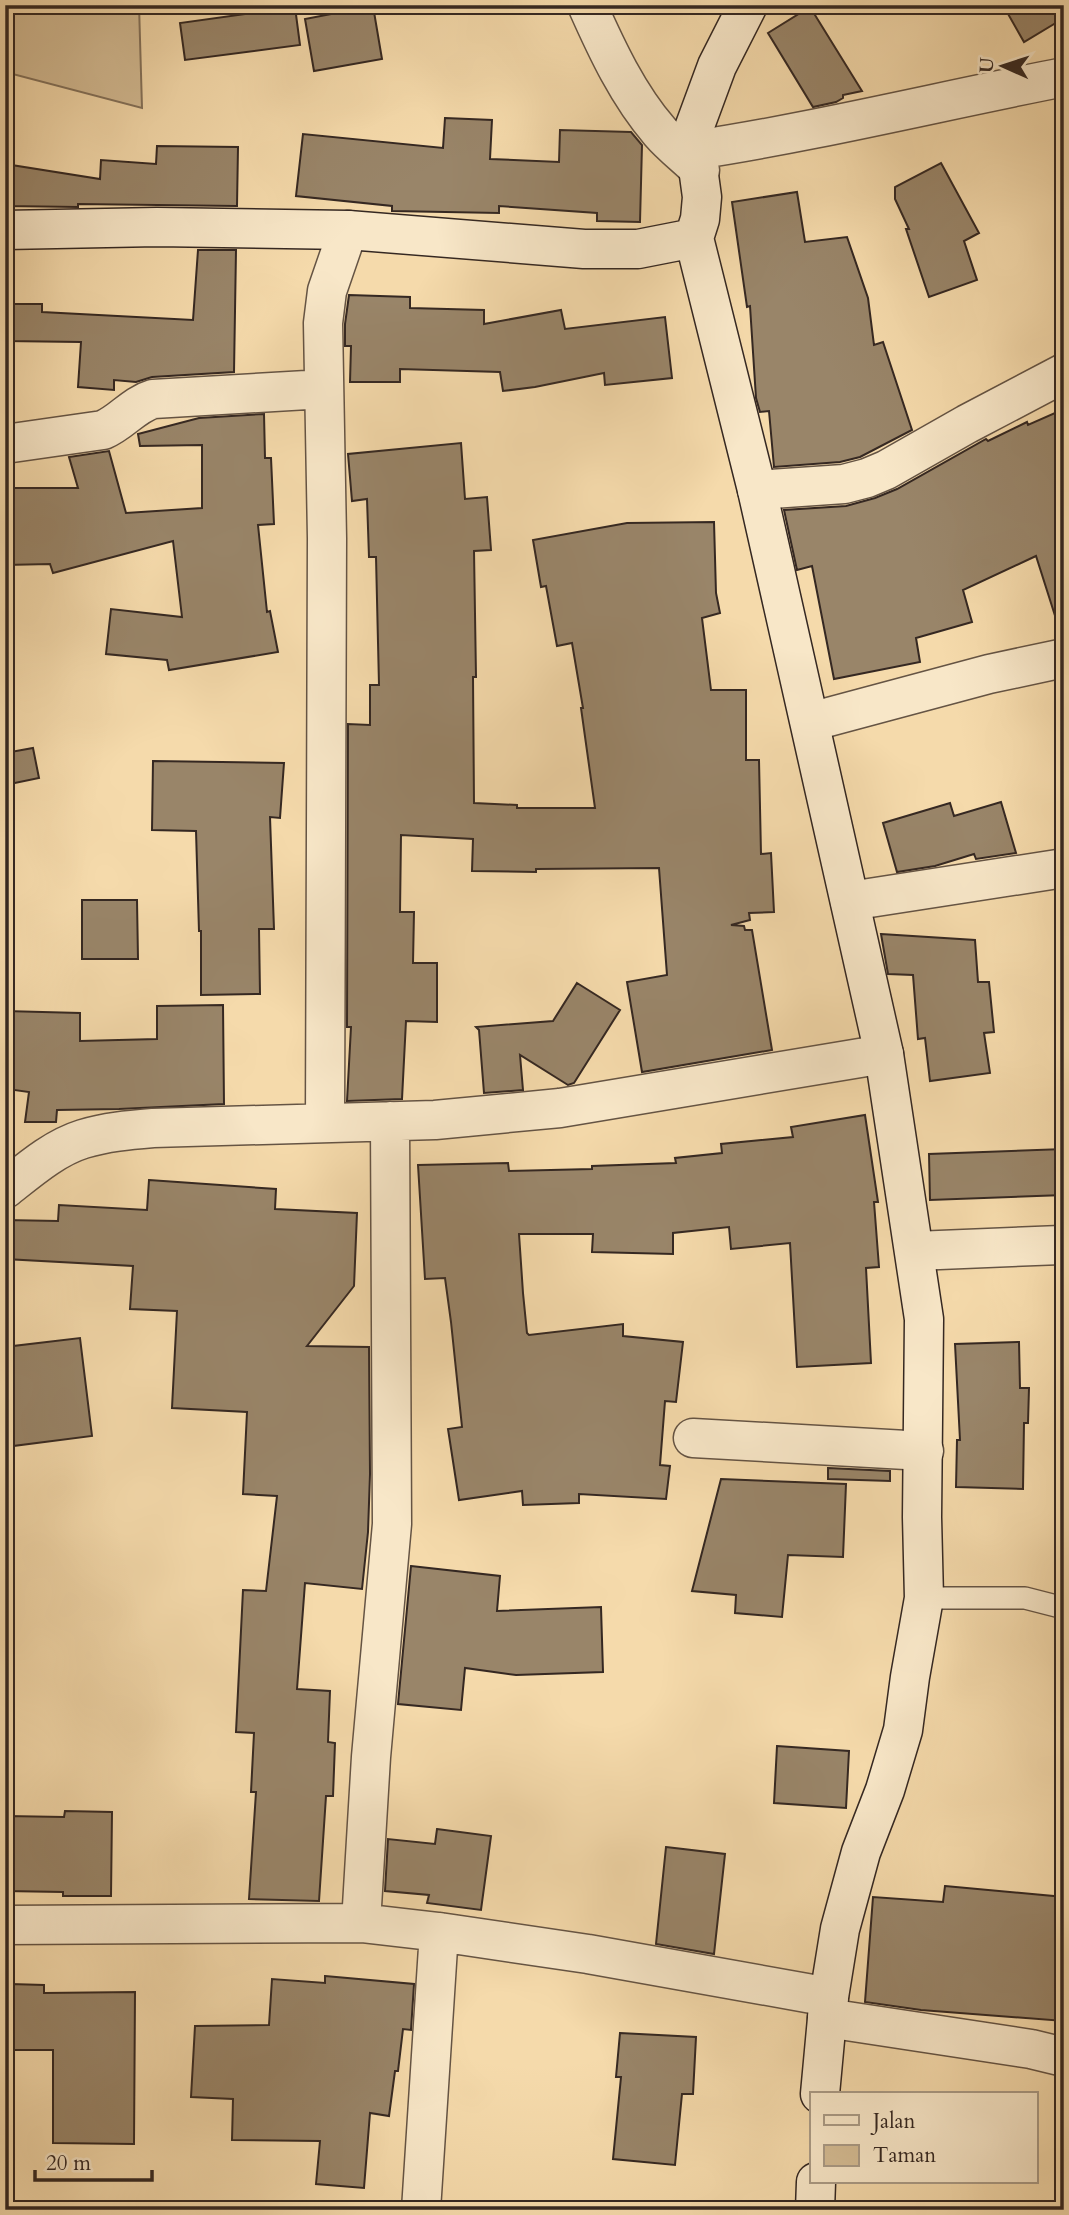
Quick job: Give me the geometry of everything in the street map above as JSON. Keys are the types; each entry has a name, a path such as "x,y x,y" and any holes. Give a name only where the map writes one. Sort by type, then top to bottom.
{"street":[{"path":"587,5 608,52 636,100 661,133 698,160 949,100 1064,77"},
{"path":"748,5 727,43 693,131 702,197 700,219 694,238 757,489 884,1054 924,1319 922,1517 925,1598 903,1730 858,1865 840,1929 828,2008 820,2092"},
{"path":"5,230 157,227 348,230 584,249 638,249 694,238"},
{"path":"325,1122 327,538 323,323 327,291 348,230"},
{"path":"757,489 844,484 867,478 1064,373"},
{"path":"5,444 103,430 113,426 140,404 153,399 324,389"},
{"path":"810,722 989,674 1064,658"},
{"path":"850,901 1064,868"},
{"path":"5,1189 49,1155 80,1140 110,1133 153,1128 435,1120 560,1108 884,1054"},
{"path":"361,1923 371,1758 392,1524 390,1121"},
{"path":"915,1251 1061,1245"},
{"path":"693,1438 924,1451"},
{"path":"5,1925 361,1923 439,1932 602,1957 1064,2057"},
{"path":"421,2210 439,1932"},
{"path":"815,2210 816,2184"}],"lane":[{"path":"925,1598 1025,1598 1064,1608"}],"green space":[{"path":"5,5 139,5 142,108 5,72"}],"building":[{"path":"1003,5 1064,5 1064,18 1024,42"},
{"path":"373,6 382,59 314,71 305,19"},
{"path":"295,7 300,45 185,60 180,23"},
{"path":"810,7 862,91 843,95 843,98 836,102 813,107 768,33"},
{"path":"445,118 492,120 490,159 559,162 560,130 631,132 642,145 640,222 597,221 597,213 499,206 499,213 392,211 392,206 296,196 303,134 443,148"},
{"path":"157,146 238,147 237,206 5,206 5,164 100,179 101,160 156,164"},
{"path":"941,163 979,233 964,241 977,280 929,297 906,229 909,229 895,199 895,187"},
{"path":"797,192 805,242 847,237 868,298 874,345 883,342 912,430 860,457 840,462 774,467 769,411 760,412 756,398 750,306 747,307 732,202"},
{"path":"198,250 236,250 234,372 152,377 136,382 114,380 114,390 78,387 81,342 5,341 5,304 42,304 42,312 193,320"},
{"path":"349,295 410,297 410,308 484,310 484,324 561,310 565,329 665,317 672,378 605,385 604,373 503,391 500,372 400,369 400,382 350,382 351,346 345,346"},
{"path":"1064,409 1064,621 1057,622 1036,556 963,590 972,622 916,638 920,662 834,679 812,566 797,570 784,510 846,506 875,498 897,489 986,439 988,441 1027,422 1028,425"},
{"path":"264,414 265,458 271,458 274,524 258,525 267,612 270,611 278,652 169,670 167,660 106,654 111,609 182,617 173,541 53,573 50,564 5,565 5,488 78,488 69,457 109,451 126,513 202,508 202,445 140,446 138,434 199,418"},
{"path":"461,443 465,499 487,497 491,550 474,551 474,803 517,805 517,808 595,808 572,643 557,646 546,586 541,587 533,540 627,523 714,522 716,593 720,613 702,618 711,690 746,690 746,760 759,760 761,854 771,853 774,912 749,913 750,920 731,925 752,930 772,1050 642,1072 627,982 667,975 659,868 472,871 473,839 401,835 400,912 414,912 413,963 437,963 437,1022 406,1021 402,1099 347,1101 351,1027 347,1027 348,724 370,725 370,685 379,685 376,557 369,557 367,499 352,501 348,454"},
{"path":"33,748 39,778 5,785 5,753"},
{"path":"153,761 284,763 280,818 270,817 274,929 259,929 260,994 201,995 196,831 152,830"},
{"path":"1001,802 1016,853 976,859 974,854 935,866 897,872 883,823 950,803 954,816"},
{"path":"82,900 137,900 138,959 82,959"},
{"path":"881,934 975,940 978,982 989,982 994,1032 984,1033 990,1073 930,1081 925,1038 918,1039 913,975 888,974"},
{"path":"577,983 620,1010 574,1083 568,1085 520,1055 523,1090 484,1093 479,1030 476,1027 553,1021"},
{"path":"223,1005 224,1104 57,1110 56,1122 25,1122 29,1092 7,1089 9,1056 5,1056 5,1011 80,1013 80,1041 157,1039 157,1006"},
{"path":"865,1115 878,1202 874,1202 879,1267 866,1268 871,1363 797,1367 790,1243 731,1249 729,1227 673,1233 673,1254 592,1252 593,1234 519,1234 529,1335 623,1324 623,1336 683,1342 676,1402 665,1401 660,1465 670,1466 666,1499 579,1494 579,1503 523,1505 522,1491 459,1500 448,1429 462,1427 451,1322 445,1278 425,1279 418,1165 508,1163 509,1171 676,1163 675,1158 722,1153 721,1144 793,1137 791,1127"},
{"path":"1064,1149 1064,1195 930,1200 929,1154"},
{"path":"149,1180 276,1189 275,1209 357,1213 354,1286 307,1346 369,1347 370,1474 362,1589 305,1583 297,1689 330,1691 328,1742 335,1743 333,1796 326,1796 319,1901 249,1899 256,1792 251,1792 254,1733 236,1732 243,1590 266,1591 277,1496 243,1494 247,1412 172,1408 177,1311 130,1309 133,1266 5,1259 5,1220 58,1221 59,1205 147,1210"},
{"path":"80,1338 92,1436 5,1447 5,1347"},
{"path":"1019,1342 1020,1388 1029,1388 1028,1423 1024,1423 1023,1489 956,1487 957,1440 960,1440 955,1344"},
{"path":"828,1468 890,1471 890,1481 828,1479"},
{"path":"721,1479 846,1484 843,1557 788,1555 782,1617 735,1613 736,1595 692,1591"},
{"path":"411,1566 500,1576 497,1611 601,1607 603,1672 516,1675 465,1668 461,1710 398,1704"},
{"path":"777,1746 849,1751 846,1808 774,1803"},
{"path":"65,1811 112,1812 111,1896 63,1896 63,1892 5,1891 7,1816 64,1817"},
{"path":"437,1829 491,1836 481,1910 427,1903 429,1895 385,1891 388,1839 435,1844"},
{"path":"666,1847 725,1854 714,1954 656,1944"},
{"path":"945,1886 1064,1897 1064,2021 921,2010 865,2002 873,1897 943,1902"},
{"path":"325,1976 414,1984 411,2030 403,2029 389,2116 370,2113 364,2188 316,2184 320,2141 232,2140 233,2099 191,2097 195,2026 269,2025 272,1979 325,1983"},
{"path":"10,1984 44,1985 44,1993 135,1992 134,2144 53,2143 53,2050 10,2050"},
{"path":"620,2033 696,2037 693,2094 682,2094 675,2165 613,2159 621,2077 616,2077"}]}
